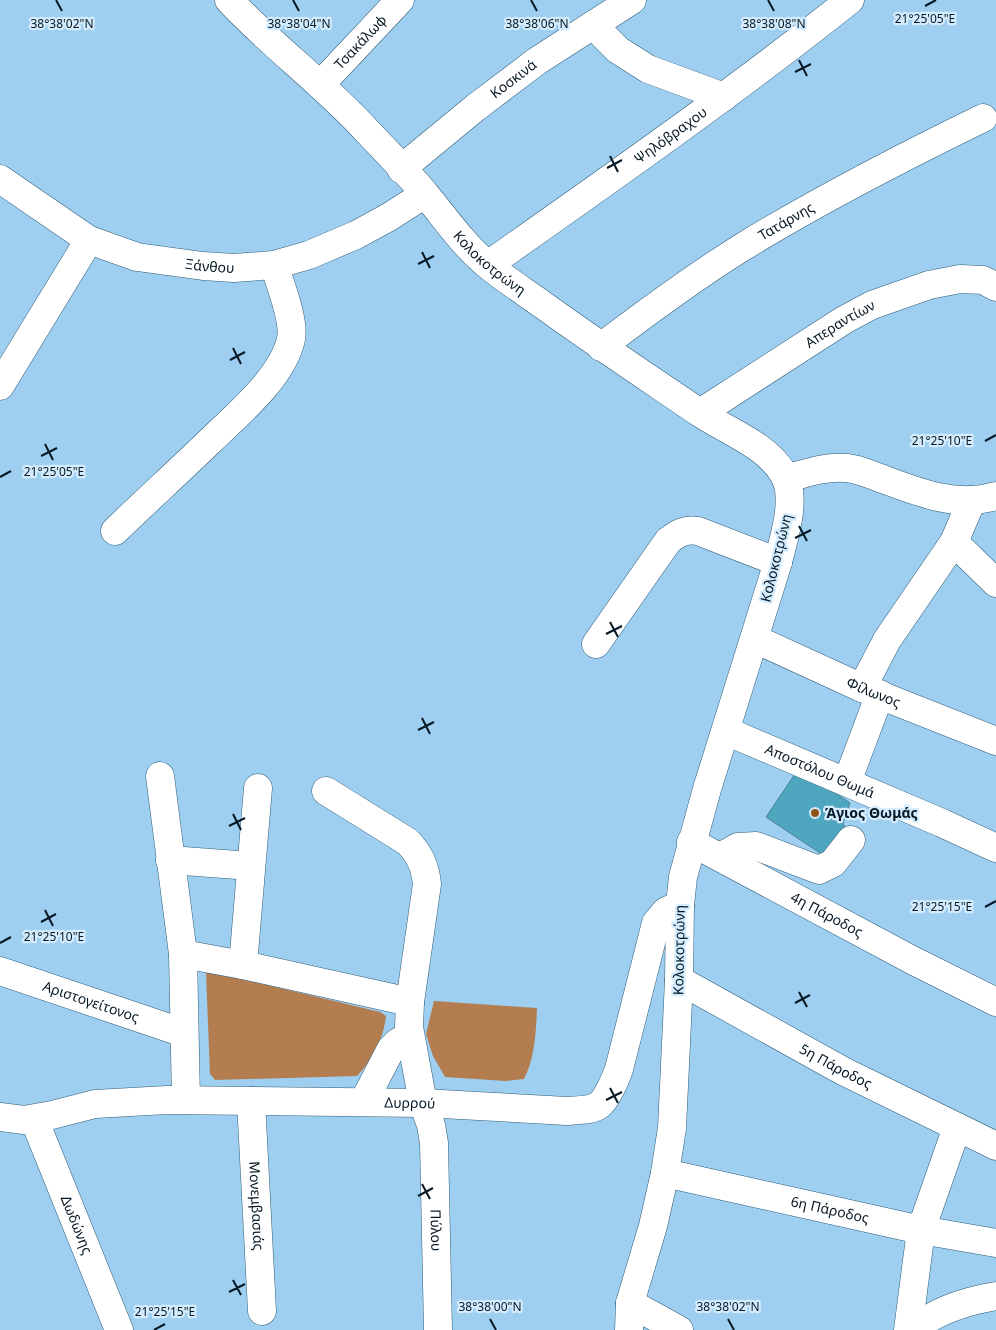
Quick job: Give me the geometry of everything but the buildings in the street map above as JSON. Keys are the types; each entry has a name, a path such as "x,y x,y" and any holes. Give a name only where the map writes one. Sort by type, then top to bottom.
{"street":[{"name":"Κολοκοτρώνη","path":"229,0 264,36 320,85 365,129 425,194 458,235 488,265 601,347 758,449 778,467 786,479 790,496 789,508 778,562 691,842 683,877 680,905 679,980 672,1128 665,1173 653,1226 630,1303 629,1330"},
{"name":"Τσακάλωφ","path":"320,85 400,0"},
{"name":"Κοσκινά","path":"401,169 475,108 537,62 632,0"},
{"name":"Ψηλόβραχου","path":"488,265 724,97 850,0"},
{"path":"593,25 618,50 648,69 724,97"},
{"name":"Τατάρνης","path":"601,347 650,310 740,249 824,200 982,118"},
{"name":"Ξάνθου","path":"0,179 89,240 137,258 234,268 274,265 309,255 356,235 425,194"},
{"path":"0,386 89,240"},
{"path":"115,531 246,406 276,371 291,340 292,331 274,265"},
{"name":"Απεραντίων","path":"700,413 836,324 872,304 929,285 960,279 983,280 996,287"},
{"path":"786,479 827,468 849,468 927,495 958,500 984,498"},
{"path":"847,782 871,691 887,640 984,498"},
{"path":"596,644 668,541 678,533 688,530 698,531 778,562"},
{"path":"954,542 996,583"},
{"name":"Φίλωνος","path":"755,638 871,691 996,740"},
{"name":"Αποστόλου Θωμά","path":"726,731 942,822 996,848"},
{"path":"160,776 182,954 186,1100"},
{"path":"243,965 258,788"},
{"name":"Πύλου","path":"326,791 408,842 419,854 426,869 427,884 410,1002 410,1036 423,1103 431,1125 434,1144 438,1330"},
{"path":"720,856 738,847 756,846 819,870 833,863 851,840"},
{"name":"4η Πάροδος","path":"691,842 912,960 996,1002"},
{"path":"170,860 251,866"},
{"name":"Δυρρού","path":"0,1118 34,1119 95,1104 186,1100 364,1101 567,1110 588,1109 599,1105 619,1069 656,923 666,911 680,905"},
{"path":"182,954 243,965 410,1002"},
{"name":"Αριστογείτονος","path":"0,970 184,1033"},
{"name":"5η Πάροδος","path":"679,980 843,1071 996,1146"},
{"path":"364,1101 391,1049 398,1042 410,1036"},
{"name":"Μονεμβασιάς","path":"251,1101 262,1311"},
{"name":"Δωδώνης","path":"34,1119 119,1330"},
{"path":"908,1330 921,1230 957,1127"},
{"name":"6η Πάροδος","path":"665,1173 921,1230 996,1243"},
{"path":"913,1330 932,1316 960,1304 996,1296"},
{"path":"630,1303 680,1330"}],"shaded area":[{"path":"209,971 380,1012 386,1016 380,1040 368,1063 357,1076 215,1080 210,1074 206,973"},
{"path":"434,1001 537,1008 533,1053 524,1079 506,1081 445,1077 433,1056 426,1034"}],"place":[{"name":"Άγιος Θωμάς","path":"815,813"}]}
